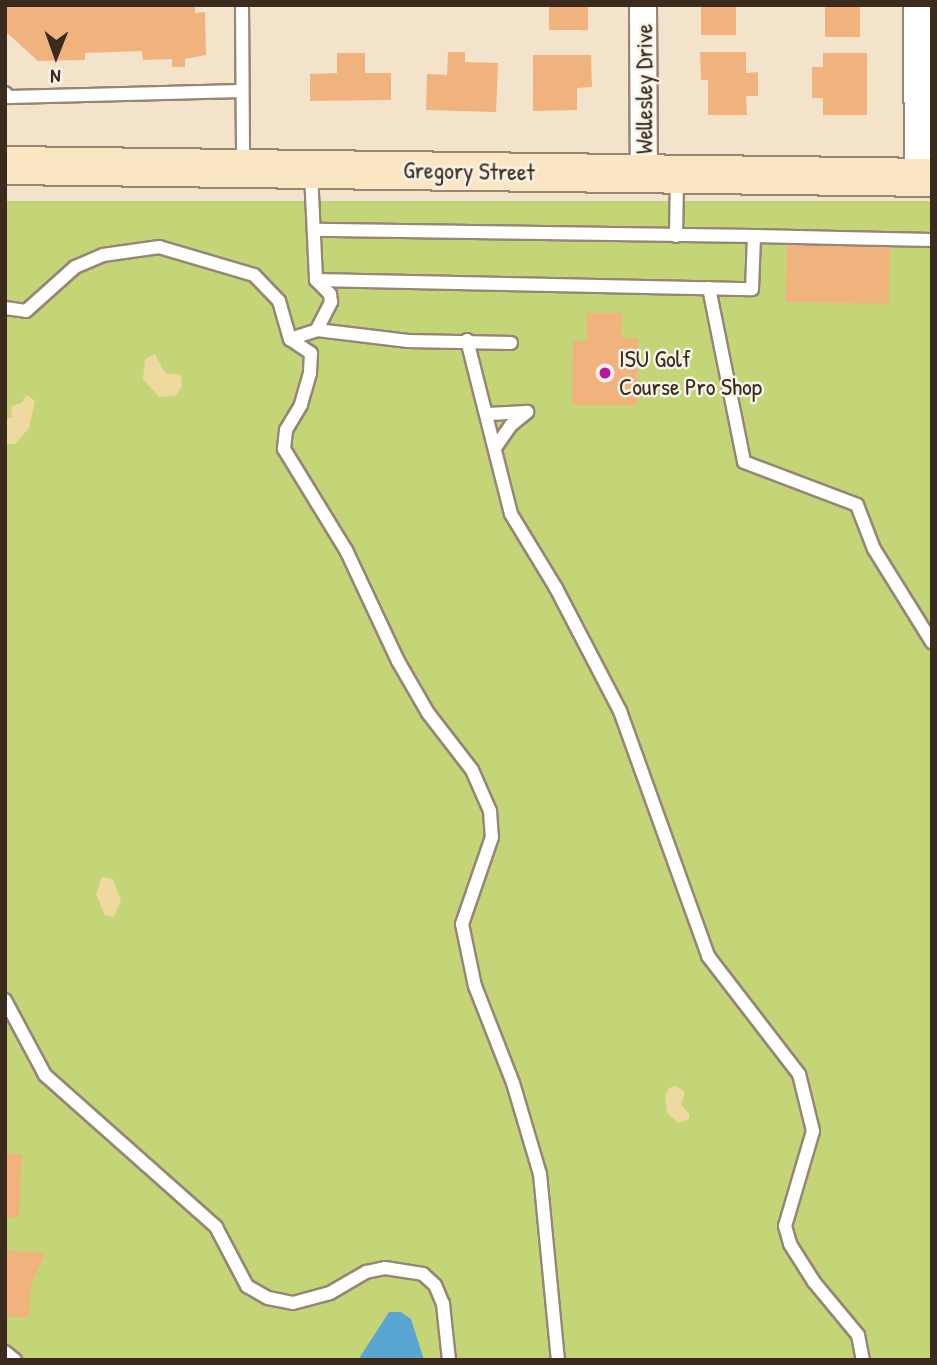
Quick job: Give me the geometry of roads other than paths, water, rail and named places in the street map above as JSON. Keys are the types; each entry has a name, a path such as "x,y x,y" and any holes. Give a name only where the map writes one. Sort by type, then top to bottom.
{"main road":[{"name":"Gregory Street","path":"5,165 925,177"}],"street":[{"name":"Wellesley Drive","path":"643,5 660,173"},
{"path":"917,5 925,177"}],"lane":[{"path":"242,5 240,91 243,168"},
{"path":"5,93 9,97 240,91"},
{"path":"311,169 316,280 330,294 331,302 317,330"},
{"path":"660,173 676,236"},
{"path":"314,230 932,240"},
{"path":"316,280 752,289 754,236"},
{"path":"5,308 26,311 75,267 103,255 159,247 254,275 279,301 290,339 311,353 310,373 300,405 286,430 284,449 346,550 410,682 444,736 471,770 490,811 492,837 462,925 475,986 513,1083 540,1174 558,1360"},
{"path":"709,288 744,462 857,505 874,549 932,642"},
{"path":"290,339 317,330 408,341 467,340 511,343"},
{"path":"467,340 497,445 511,514 556,588 620,711 708,956 799,1074 813,1130 785,1226 790,1244 814,1282 858,1335 863,1360"},
{"path":"488,414 527,412 497,445"},
{"path":"5,1000 45,1075 216,1227 247,1286 268,1298 293,1303 330,1293 366,1272 385,1268 423,1274 435,1285 443,1304 449,1360"},
{"path":"5,1352 15,1360"}],"water":[{"path":"389,1312 401,1312 411,1319 424,1360 358,1360"}],"place":[{"name":"ISU Golf Course Pro Shop","path":"605,373"}]}
